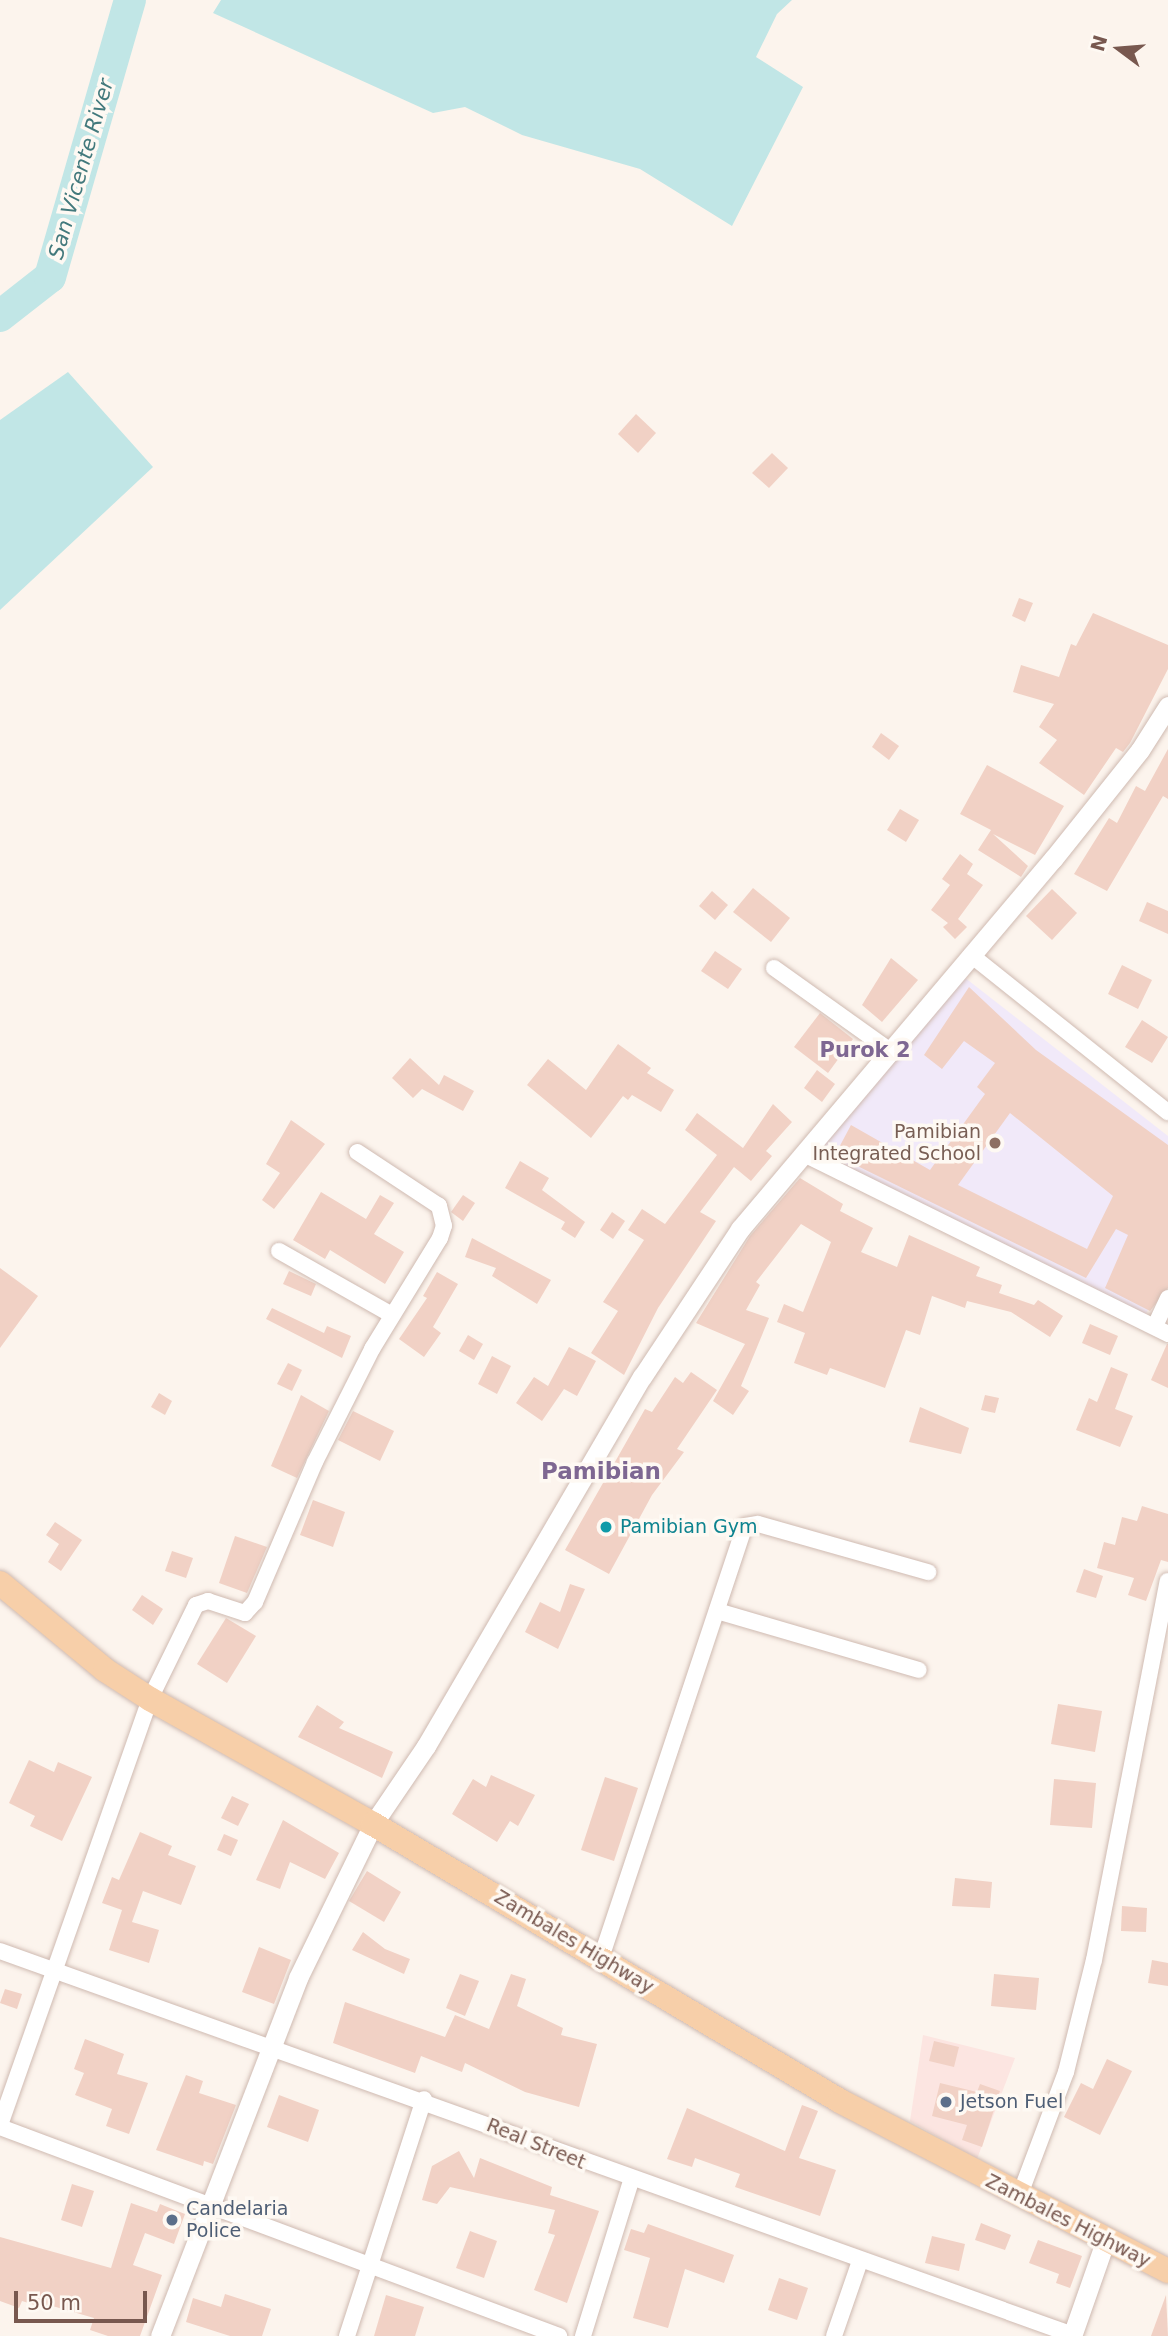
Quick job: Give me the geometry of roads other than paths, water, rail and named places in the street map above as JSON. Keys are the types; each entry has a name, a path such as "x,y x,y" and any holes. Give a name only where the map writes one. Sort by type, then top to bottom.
{"main road":[{"name":"Zambales Highway","path":"0,1583 105,1670 150,1699 373,1824 840,2101 1018,2197 1168,2271"}],"street":[{"path":"160,2336 271,2046 373,1824 426,1746 697,1289 740,1229 806,1154 889,1050 1140,750 1168,705"},
{"path":"971,955 1168,1112"},
{"path":"774,968 889,1050"},
{"path":"357,1152 428,1197 444,1214 440,1238 392,1315 315,1462 255,1602 245,1613 208,1601 196,1605 150,1699 55,1976 0,2126 207,2208 370,2263 559,2336"},
{"path":"806,1154 1162,1330 1168,1298"},
{"path":"279,1251 392,1315"},
{"path":"601,1958 741,1534 750,1524 928,1572"},
{"path":"1018,2197 1066,2071 1094,1960 1168,1581"},
{"path":"717,1611 919,1670"},
{"name":"Real Street","path":"0,1951 55,1976 424,2099 631,2181 1073,2336"},
{"path":"347,2336 424,2099"},
{"path":"583,2336 631,2181"},
{"path":"1073,2336 1105,2242"},
{"path":"834,2336 860,2261"}],"water":[{"path":"221,0 792,0 777,14 756,57 803,87 732,226 640,169 522,135 465,107 433,113 213,13"},
{"path":"68,372 153,467 0,610 0,420"}],"waterway":[{"name":"San Vicente River","path":"0,316 50,277 130,0"}],"place":[{"name":"Pamibian Integrated School","path":"995,1143"},
{"name":"Pamibian Gym","path":"606,1527"},
{"name":"Jetson Fuel","path":"946,2102"},
{"name":"Candelaria Police","path":"172,2220"}],"district":[{"name":"Purok 2","path":"865,1050"},
{"name":"Pamibian","path":"601,1471"}]}
